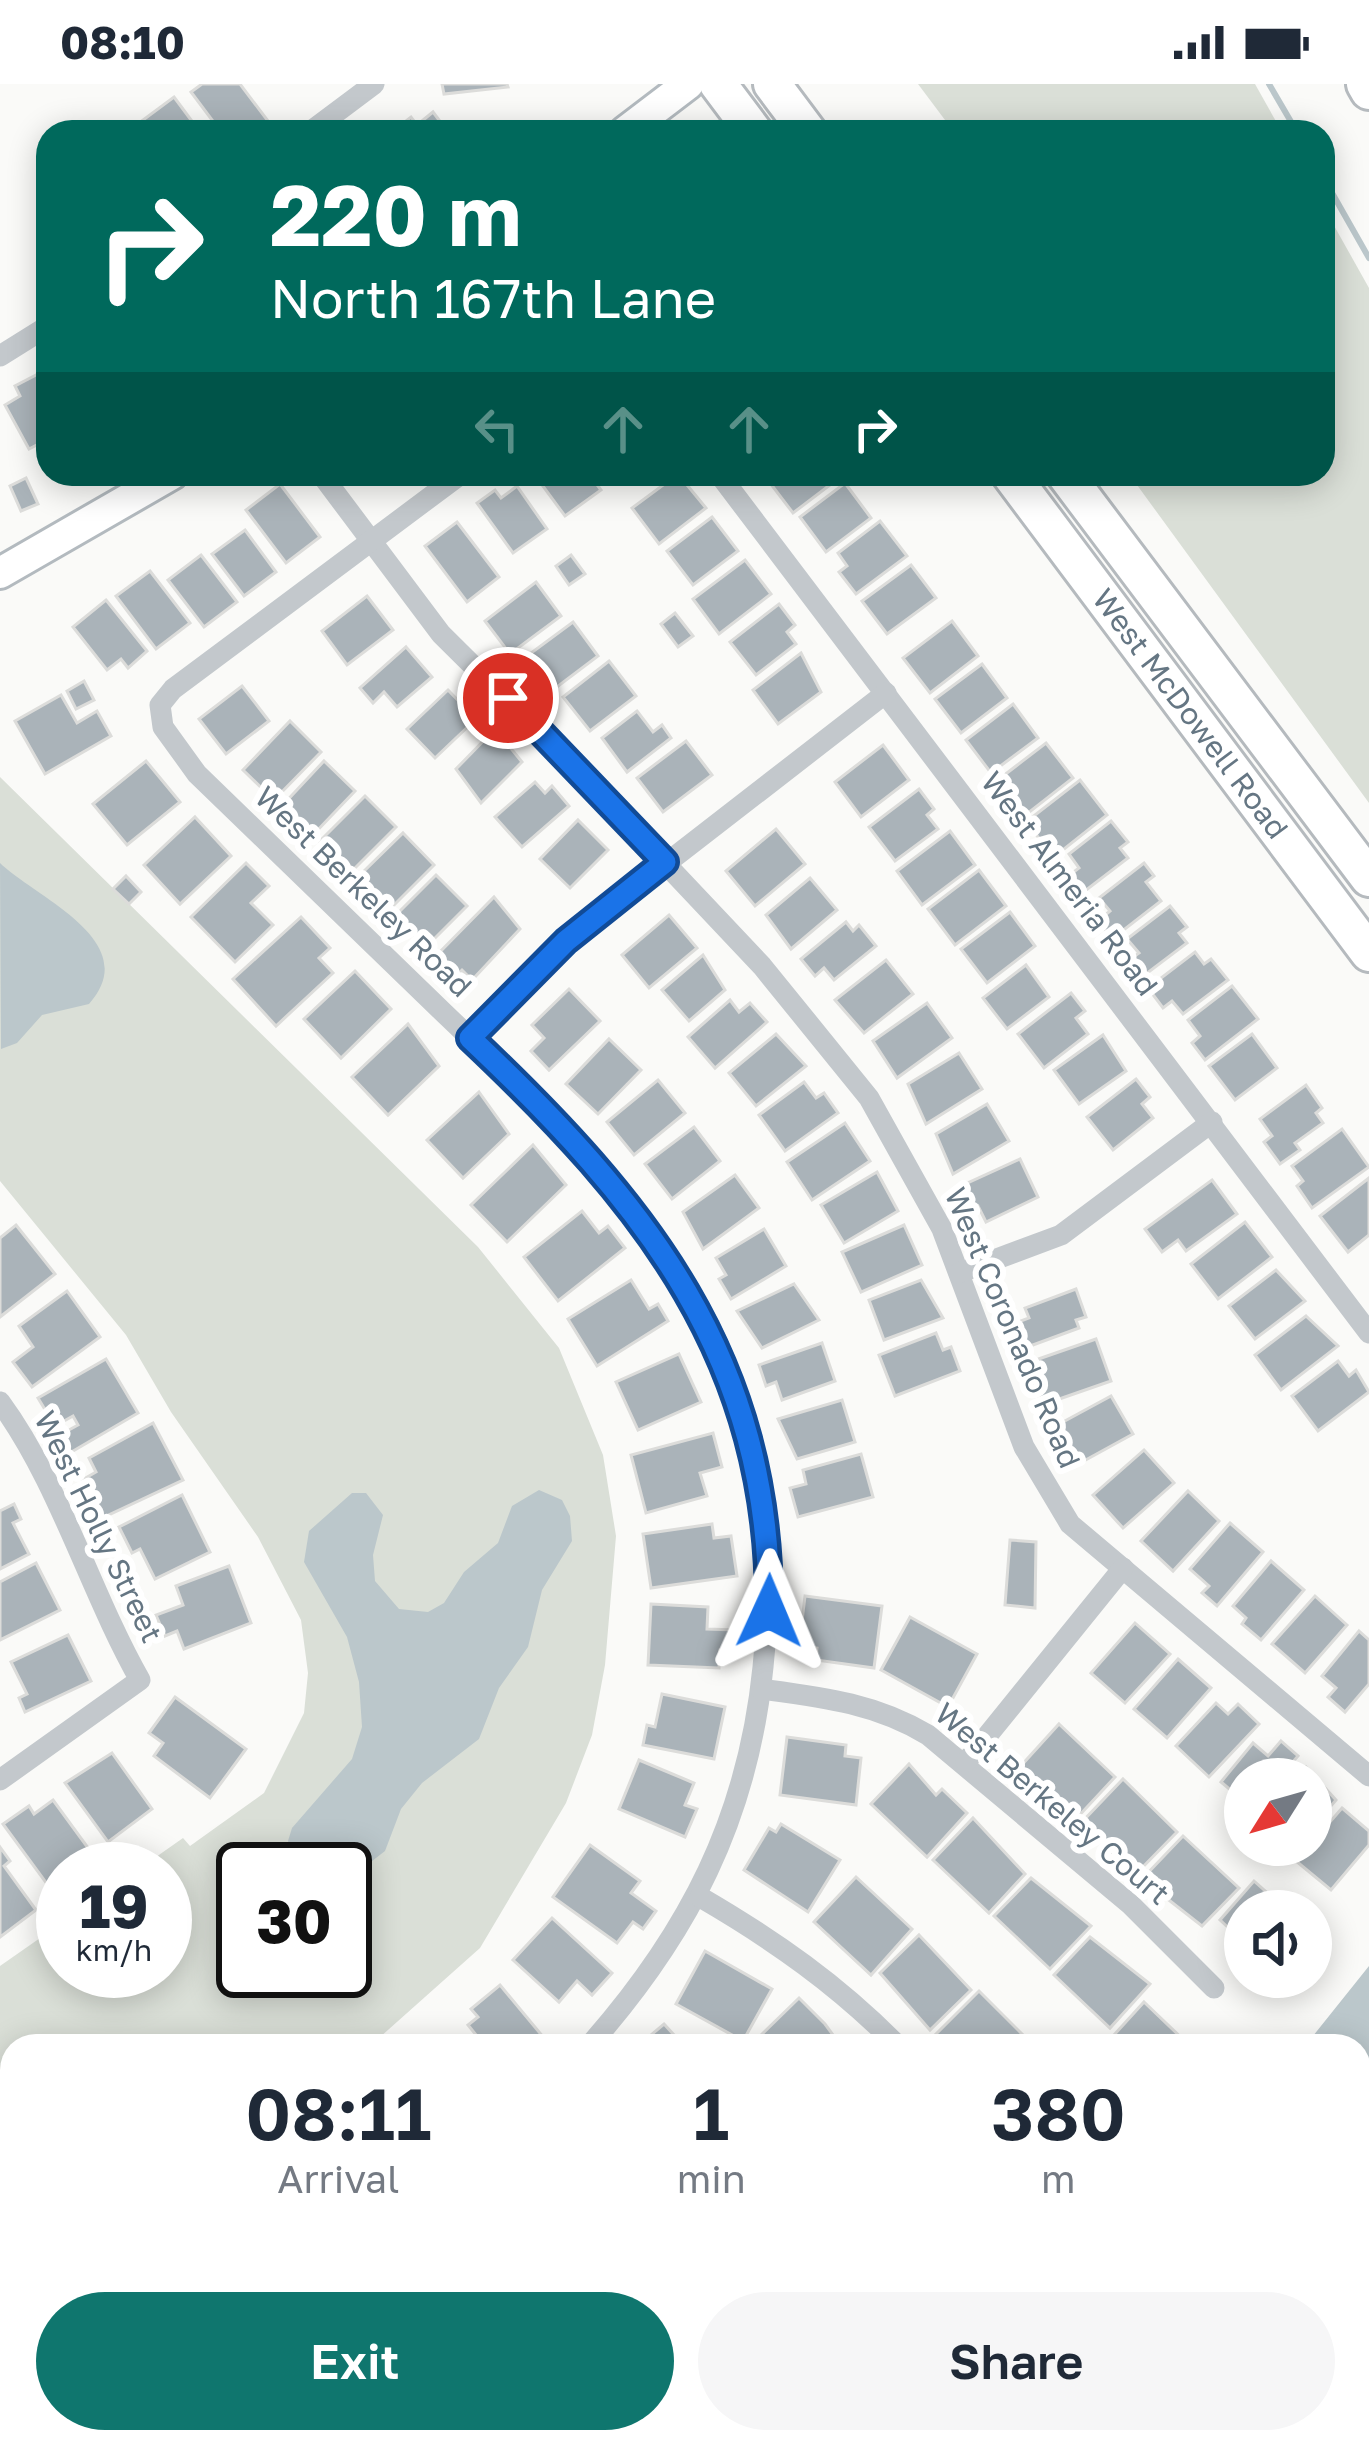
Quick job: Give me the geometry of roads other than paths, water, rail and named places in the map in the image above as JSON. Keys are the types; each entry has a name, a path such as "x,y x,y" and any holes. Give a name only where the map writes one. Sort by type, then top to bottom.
{"main road":[{"path":"718,84 745,120"},
{"path":"772,84 799,120"},
{"name":"West McDowell Road","path":"1019,486 1369,953"},
{"name":"West McDowell Road","path":"1074,486 1369,878"}],"street":[{"path":"326,120 374,84"},
{"path":"642,120 688,84"},
{"path":"0,356 36,334"},
{"path":"0,573 151,486"},
{"name":"West Coronado Road","path":"330,486 441,634 762,966 869,1098 942,1229 1041,1483 1070,1524 1369,1776"},
{"path":"370,541 445,486"},
{"name":"West Almeria Road","path":"728,486 1369,1333"},
{"name":"West Berkeley Road","path":"370,541 172,689 160,705 163,728 197,774 470,1038 624,1197 711,1330 742,1408 770,1540 761,1689 737,1804 700,1897 638,1990 600,2034"},
{"path":"470,1038 566,941 886,693"},
{"path":"959,1274 1061,1235 1212,1122"},
{"name":"West Holly Street","path":"0,1402 30,1452 107,1622 140,1680 0,1780"},
{"path":"966,1762 1123,1568"},
{"name":"West Berkeley Court","path":"761,1689 839,1700 893,1714 966,1762 1131,1905 1214,1988"},
{"path":"700,1897 779,1942 886,2034"}],"waterway":[{"path":"1269,84 1290,120"},
{"path":"1335,198 1369,258"}]}
